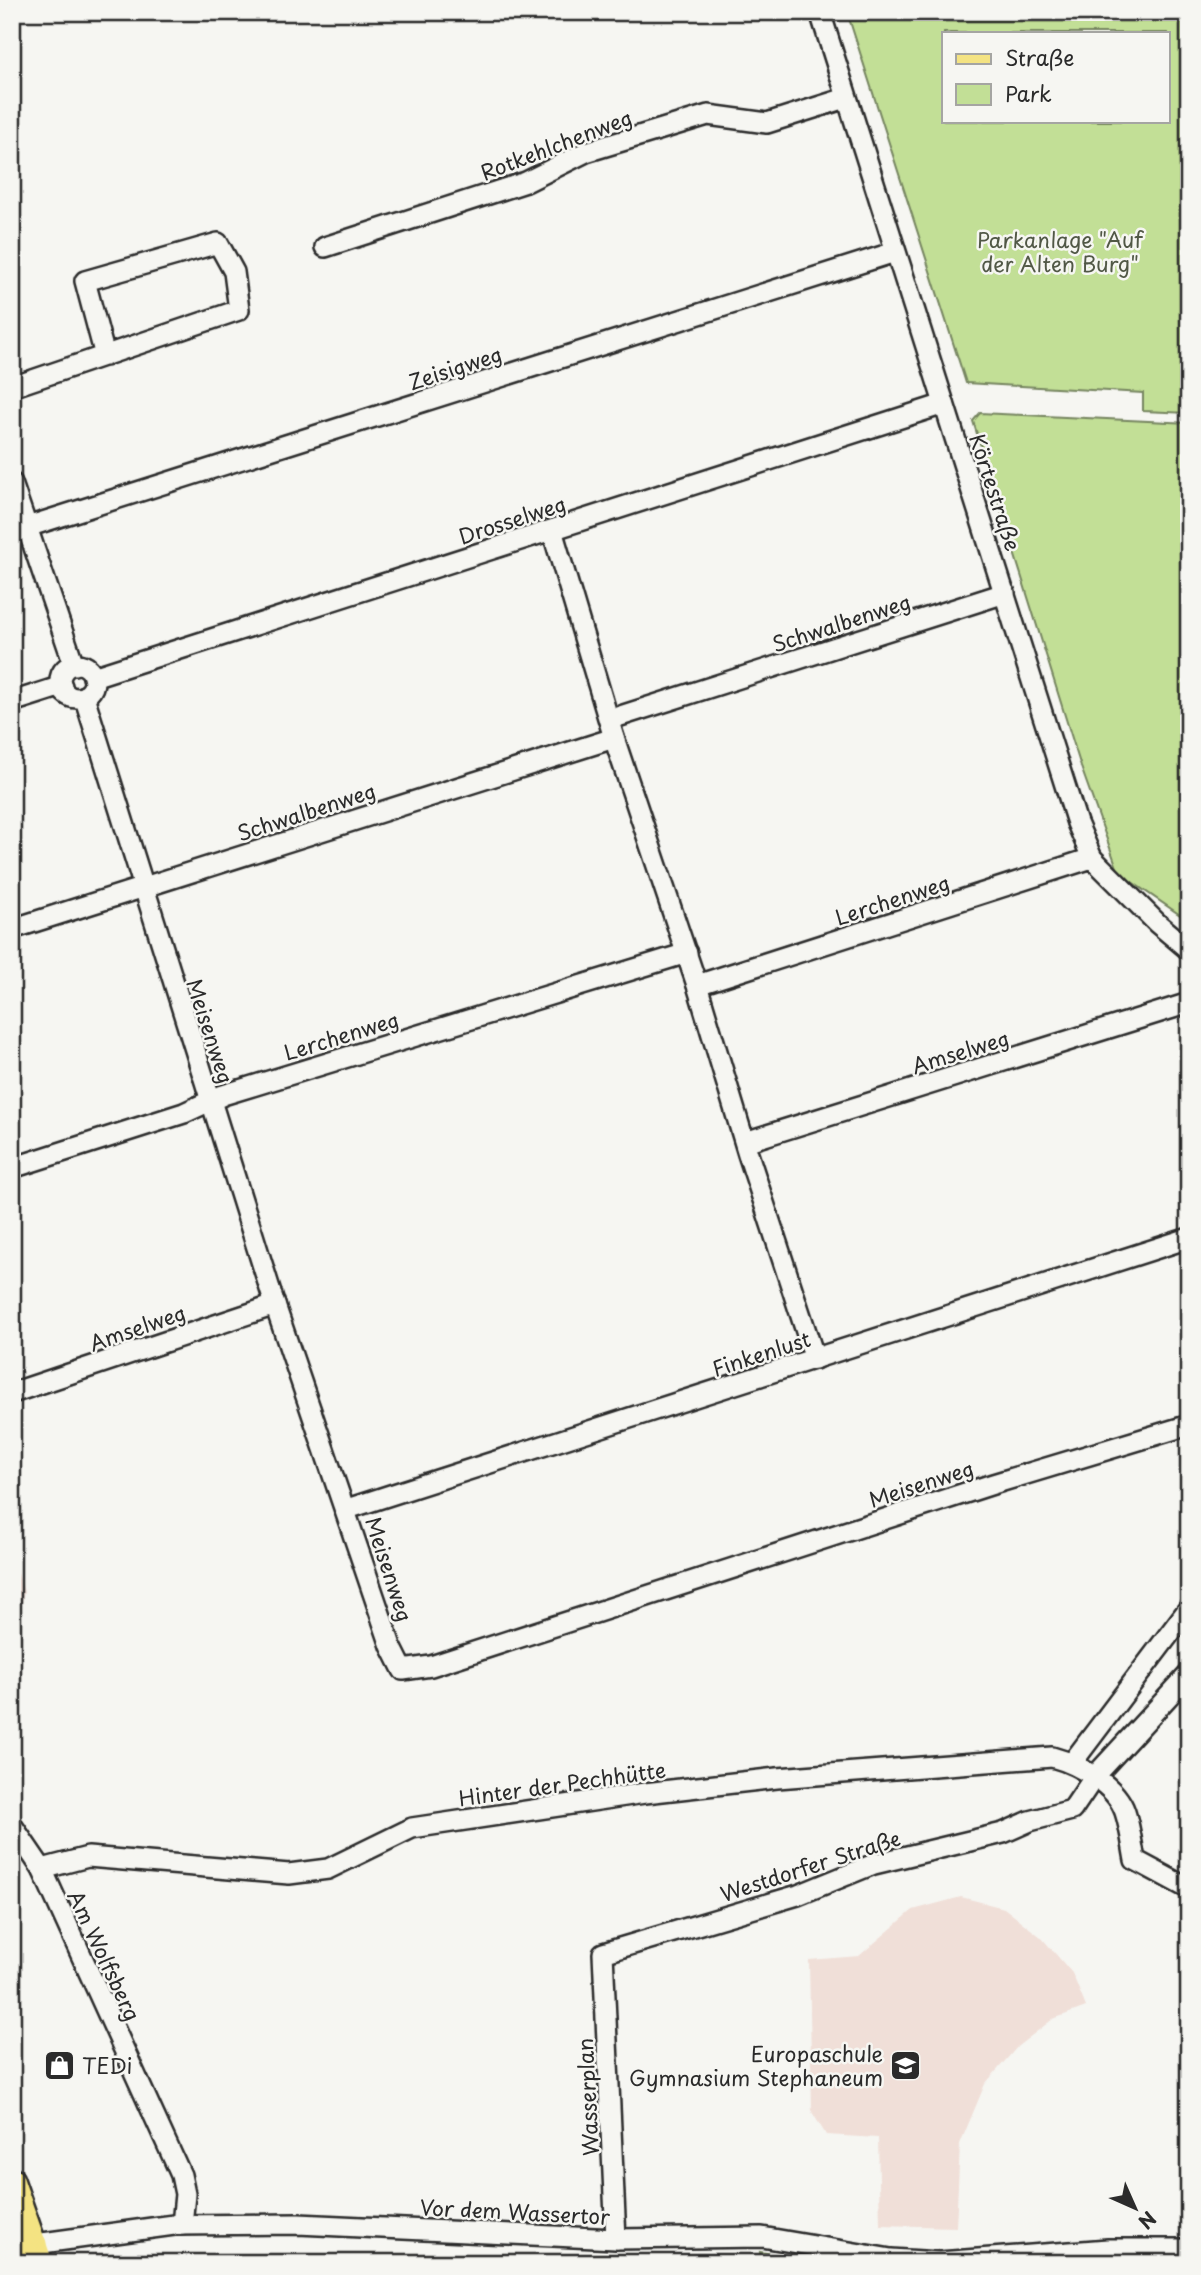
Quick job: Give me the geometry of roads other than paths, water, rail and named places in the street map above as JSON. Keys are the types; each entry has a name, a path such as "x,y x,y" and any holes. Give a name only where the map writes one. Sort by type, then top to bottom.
{"main road":[{"path":"12,2180 38,2253"},
{"path":"12,2248 38,2253"}],"street":[{"name":"Körtestraße","path":"820,12 1077,822 1091,858 1189,950"},
{"name":"Rotkehlchenweg","path":"325,247 526,182 586,152 708,116 767,123 846,98"},
{"path":"12,387 105,356 239,310 234,272 218,243 85,281 105,356"},
{"name":"Zeisigweg","path":"21,515 895,252"},
{"name":"Drosselweg","path":"93,677 944,404"},
{"path":"12,483 74,665"},
{"path":"552,530 612,729 687,953 815,1359"},
{"name":"Schwalbenweg","path":"12,929 612,729 1005,593"},
{"path":"74,665 86,667 93,677 91,690 84,696 70,696 62,686 65,670 74,665"},
{"path":"12,702 62,686"},
{"name":"Meisenweg","path":"84,696 141,887 275,1305 391,1646 402,1670 431,1665 993,1484 1189,1424"},
{"name":"Lerchenweg","path":"697,985 1091,858"},
{"name":"Lerchenweg","path":"12,1168 184,1113 209,1101 687,953"},
{"name":"Amselweg","path":"745,1142 1189,1003"},
{"name":"Finkenlust","path":"346,1509 1189,1238"},
{"name":"Amselweg","path":"12,1393 275,1305"},
{"path":"1072,1762 1189,1608"},
{"path":"1095,1776 1189,1674"},
{"name":"Hinter der Pechhütte","path":"42,1869 88,1857 289,1874 328,1869 412,1828 645,1793 777,1778 1052,1757 1072,1762 1095,1776 1124,1809 1135,1860 1189,1889"},
{"name":"Westdorfer Straße","path":"603,1953 798,1895 874,1864 1003,1833 1030,1821 1072,1810 1095,1776"},
{"name":"Am Wolfsberg","path":"12,1825 42,1869 181,2175 185,2194 182,2225"},
{"name":"Wasserplan","path":"603,1953 616,2239"},
{"name":"Vor dem Wassertor","path":"38,2253 182,2225 298,2224 616,2239 762,2237 891,2259 939,2262 1108,2249 1189,2249"}],"place":[{"name":"TEDi","path":"59,2065"},
{"name":"Europaschule Gymnasium Stephaneum","path":"906,2065"}],"park label":[{"name":"Parkanlage \"Auf der Alten Burg\"","path":"1060,251"}]}
